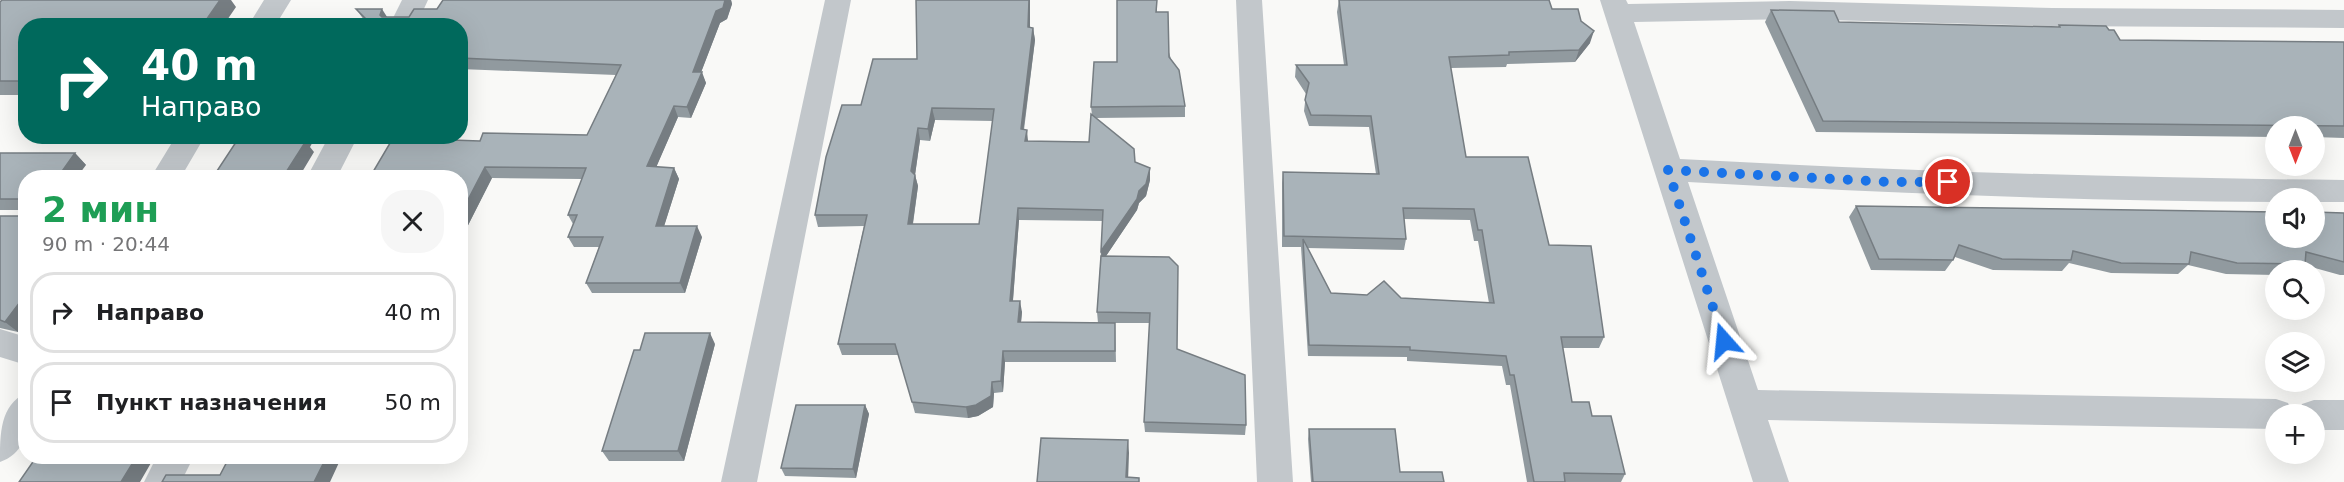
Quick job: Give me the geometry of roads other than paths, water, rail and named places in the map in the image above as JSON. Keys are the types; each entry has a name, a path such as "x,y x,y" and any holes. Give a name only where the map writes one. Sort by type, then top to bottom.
{"street":[{"path":"266,18 278,0"},
{"path":"406,18 415,0"},
{"path":"739,482 838,0"},
{"path":"1249,0 1275,482"},
{"path":"1771,482 1615,6 2052,17 2344,19"},
{"path":"170,170 186,144"},
{"path":"326,170 340,144"},
{"path":"1668,170 1889,182 2153,190 2344,191"},
{"path":"0,343 18,349"},
{"path":"1745,405 2265,414"},
{"path":"2325,415 2344,415"},
{"path":"0,446 18,420"},
{"path":"162,482 172,464"}]}
